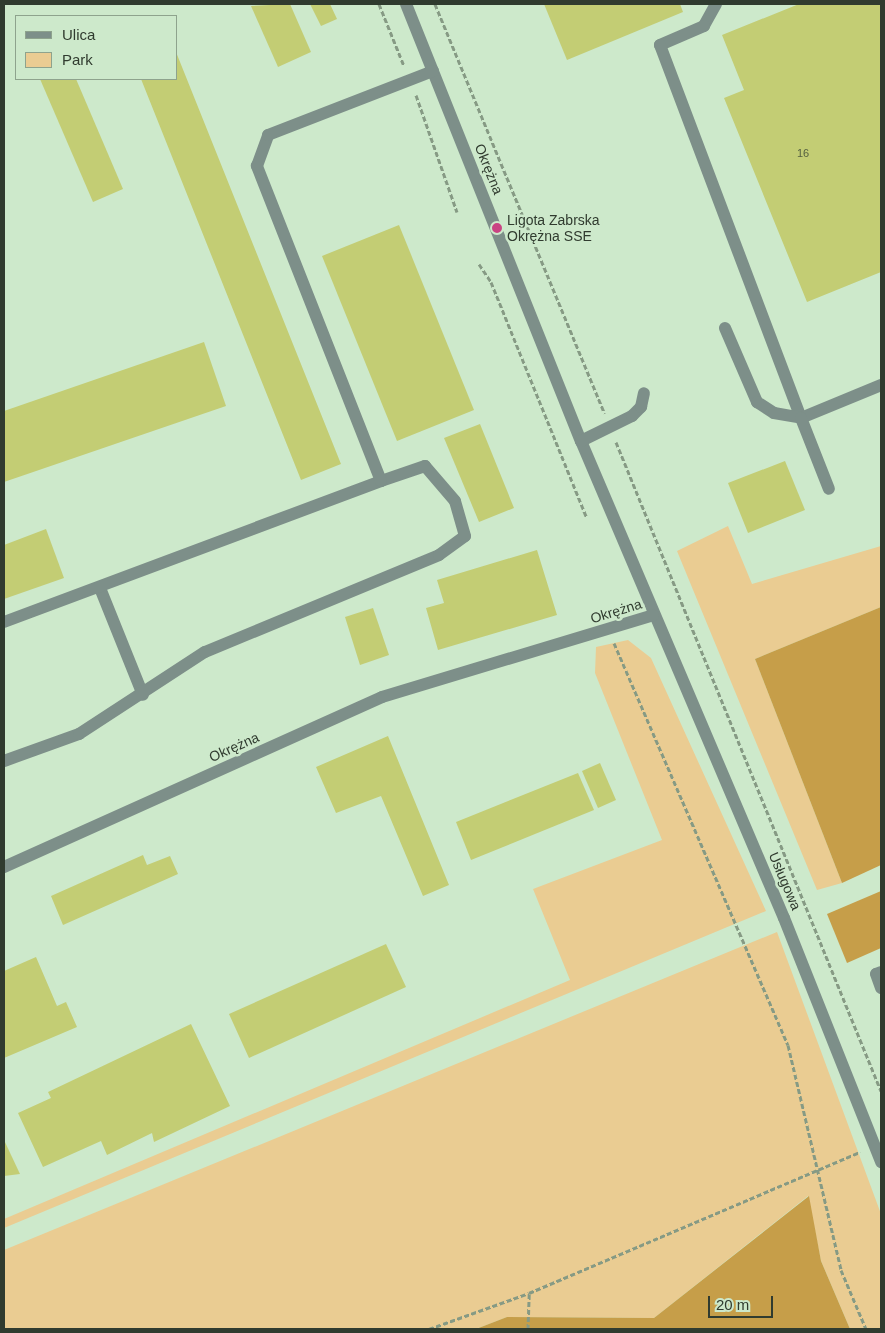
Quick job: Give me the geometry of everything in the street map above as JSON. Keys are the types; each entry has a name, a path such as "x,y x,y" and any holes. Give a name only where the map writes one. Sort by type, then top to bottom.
{"street":[{"name":"Okrężna","path":"4,867 382,698 653,615 581,441 406,4"},
{"path":"716,4 704,26 660,45 829,489"},
{"path":"381,481 256,166 268,135 433,71"},
{"path":"725,328 757,402 774,414 801,418 881,386"},
{"path":"581,441 632,416 641,407 644,393"},
{"path":"4,622 425,466 455,501 465,536 439,555 205,652 143,695 79,734 4,762"},
{"path":"100,588 143,695"},
{"name":"Usługowa","path":"653,615 784,918 881,1162"},
{"path":"881,972 876,974 881,988"}],"path":[{"path":"379,4 410,80 457,212"},
{"path":"435,4 881,1091"},
{"path":"478,264 491,282 586,516"},
{"path":"608,628 788,1045 841,1270 866,1329"},
{"path":"428,1329 529,1293 817,1169 875,1146"},
{"path":"528,1329 529,1293"}],"green space":[{"path":"728,526 752,584 881,546 881,607 755,659 842,883 817,890 677,551"},
{"path":"628,640 651,658 766,911 4,1228 4,1219 570,980 533,889 662,840 595,673 596,647"},
{"path":"777,932 881,1214 881,1329 850,1329 821,1261 808,1196 654,1318 507,1317 476,1329 4,1329 4,1250"}],"shaded area":[{"path":"881,607 881,865 842,883 755,659"},
{"path":"881,891 881,948 847,963 827,914"},
{"path":"809,1196 821,1261 850,1329 476,1329 507,1317 654,1318"}],"building":[{"path":"290,4 311,52 278,67 251,6"},
{"path":"310,4 330,4 337,19 321,26"},
{"path":"544,4 680,4 683,12 567,60"},
{"path":"799,4 881,4 881,272 807,302 724,98 744,90 722,35"},
{"path":"178,57 341,464 301,480 141,80 178,80"},
{"path":"40,80 76,80 123,189 93,202"},
{"path":"399,225 474,410 397,441 322,256"},
{"path":"204,342 226,406 4,482 4,411"},
{"path":"480,424 514,508 479,522 444,438"},
{"path":"785,461 805,510 748,533 728,483"},
{"path":"46,529 64,578 4,599 4,545"},
{"path":"537,550 557,615 438,650 426,608 444,603 437,580"},
{"path":"373,608 389,655 360,665 345,617"},
{"path":"388,736 449,885 423,896 381,796 336,813 316,767"},
{"path":"600,763 616,800 598,808 582,771"},
{"path":"578,773 594,810 471,860 456,822"},
{"path":"143,855 147,865 170,856 178,874 63,925 51,896"},
{"path":"386,944 406,987 249,1058 229,1014"},
{"path":"36,957 57,1006 66,1002 77,1027 4,1058 4,971"},
{"path":"191,1024 230,1106 154,1142 152,1133 107,1155 101,1141 43,1167 18,1113 51,1098 48,1092"},
{"path":"4,1140 20,1174 4,1176"}],"place":[{"name":"Ligota Zabrska Okrężna SSE","path":"497,228"}]}
